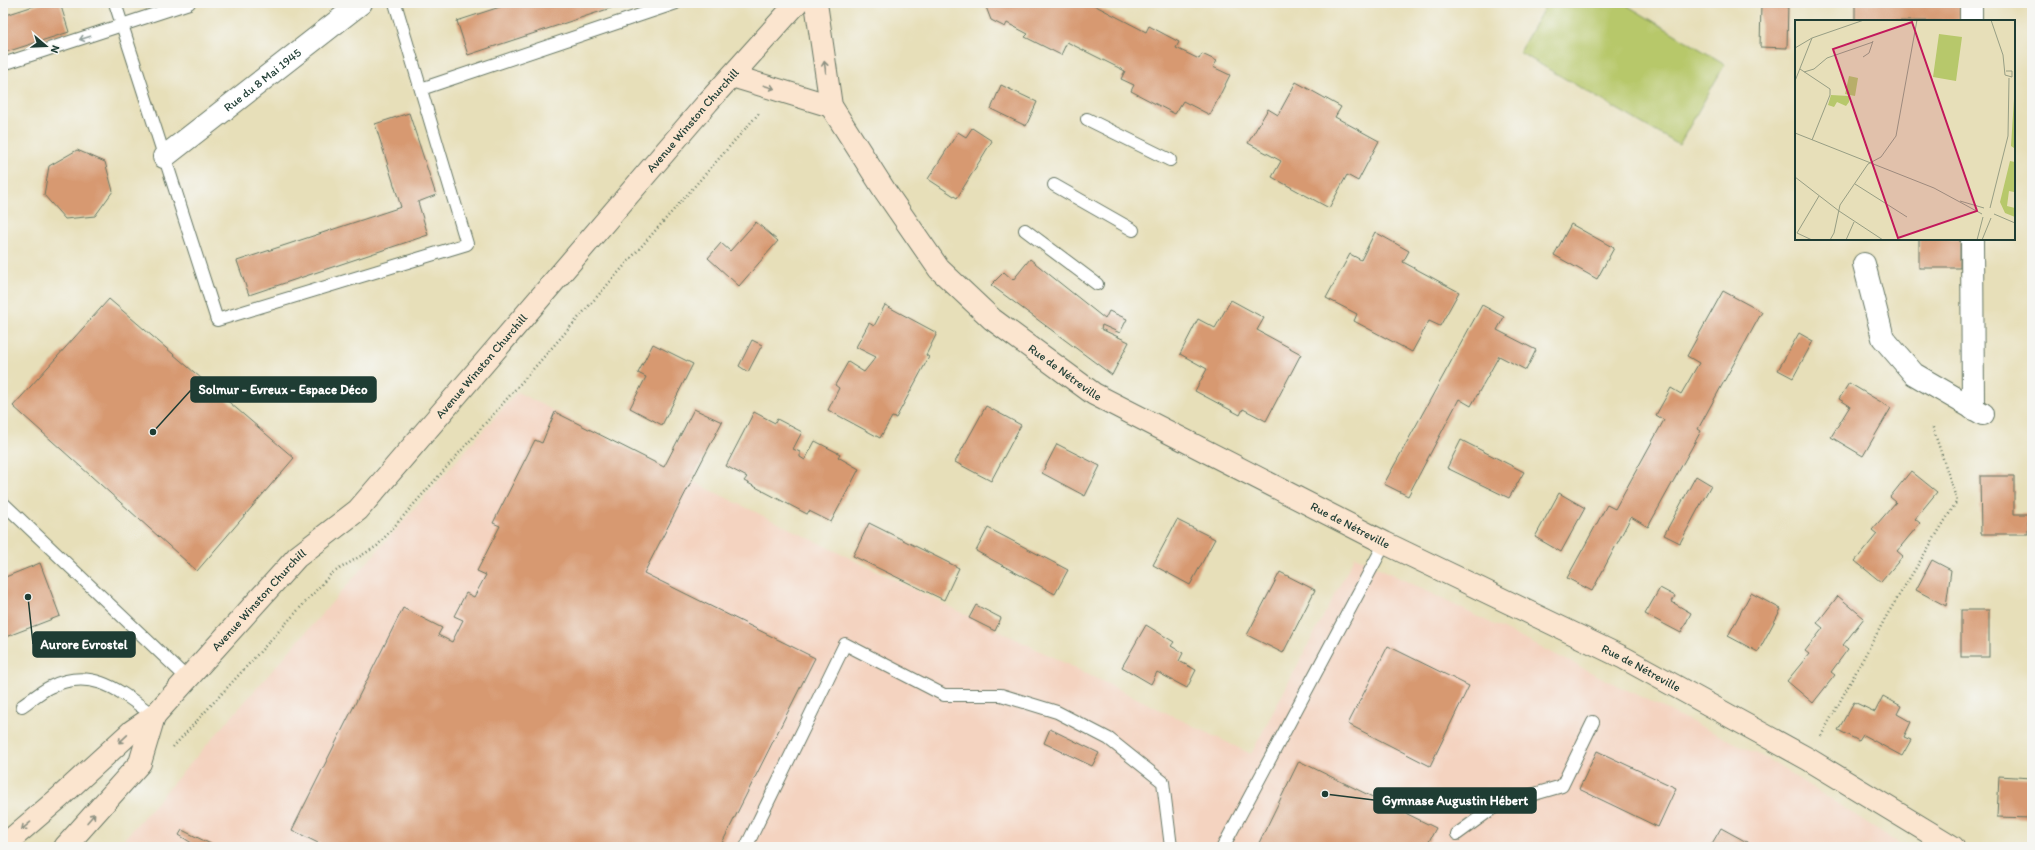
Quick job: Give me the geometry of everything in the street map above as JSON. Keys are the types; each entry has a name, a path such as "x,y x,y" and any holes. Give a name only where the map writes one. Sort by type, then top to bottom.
{"street":[{"name":"Rue du 8 Mai 1945","path":"164,157 361,3"},
{"name":"Avenue Winston Churchill","path":"3,846 59,798 132,731 154,716 189,680 297,557 358,510 732,76 797,3"},
{"name":"Rue de Nétreville","path":"816,3 831,106 885,191 939,269 992,319 1094,394 1385,543 1604,647 1808,759 1953,847"},
{"path":"1971,3 1971,20"},
{"path":"732,76 831,106"},
{"path":"1864,264 1883,338 1914,374 1978,411 1972,240"},
{"path":"66,847 140,763 154,716"}],"lane":[{"path":"115,3 217,320 467,244 395,3"},
{"path":"3,64 123,26 189,3"},
{"path":"421,89 676,3"},
{"path":"1087,119 1170,160"},
{"path":"1054,185 1133,230"},
{"path":"1025,230 1097,284"},
{"path":"3,503 189,680"},
{"path":"1223,847 1385,543"},
{"path":"746,847 845,644 944,695 1001,695 1057,712 1109,739 1162,782 1171,847"},
{"path":"22,706 49,688 71,680 99,681 119,690 154,716"},
{"path":"1457,834 1497,805 1562,786 1593,722"}],"path":[{"path":"171,750 331,574 377,546 780,90"},
{"path":"1808,759 1887,615 1957,501 1932,425"}],"shaded area":[{"path":"517,392 692,481 1251,754 1355,556 1769,760 1905,847 117,847"}],"green space":[{"path":"1547,3 1623,3 1725,64 1679,145 1519,52"}],"building":[{"path":"43,3 60,3 69,32 3,53 3,16"},
{"path":"512,3 626,3 468,55 457,21"},
{"path":"989,3 1090,3 1146,32 1149,26 1179,42 1176,48 1199,59 1202,54 1217,61 1213,67 1230,75 1210,115 1183,101 1175,114 1131,91 1134,85 1121,79 1125,71 1067,42 1061,55 1025,37 1028,34 1007,23 1005,27 991,20 986,7"},
{"path":"1761,3 1788,3 1787,48 1760,47"},
{"path":"1855,3 1960,3 1960,20 1855,20"},
{"path":"1296,82 1341,107 1335,117 1379,141 1358,181 1347,175 1329,208 1272,177 1281,161 1248,143 1268,109 1278,115"},
{"path":"1001,85 1037,102 1026,126 991,109"},
{"path":"409,113 436,195 418,202 428,235 249,295 237,261 401,207 375,124"},
{"path":"972,128 992,141 957,198 928,179 958,132 966,137"},
{"path":"77,150 105,162 113,191 95,216 65,219 44,195 49,166"},
{"path":"756,222 778,241 739,286 708,258 721,243 730,251"},
{"path":"1571,224 1614,248 1597,279 1554,255"},
{"path":"1375,232 1409,251 1403,262 1459,292 1440,326 1429,321 1412,352 1354,321 1357,314 1326,298 1350,254 1361,260"},
{"path":"1919,240 1960,240 1960,268 1919,268"},
{"path":"1030,259 1105,319 1109,311 1127,319 1120,333 1102,325 1101,329 1129,342 1112,375 991,285 1004,272 1013,280"},
{"path":"1723,291 1762,312 1698,429 1701,431 1648,527 1631,517 1592,591 1567,578 1607,505 1615,509 1664,420 1656,415 1671,388 1681,394 1699,363 1687,356"},
{"path":"109,299 294,458 197,571 13,406"},
{"path":"1231,300 1264,318 1257,330 1301,354 1266,421 1243,409 1240,415 1195,391 1207,369 1180,354 1198,319 1215,328"},
{"path":"885,305 937,333 926,355 929,357 896,418 892,417 880,438 828,410 839,388 835,385 848,362 864,372 876,357 856,347 869,323 874,326"},
{"path":"1482,305 1504,317 1497,330 1536,350 1526,370 1499,356 1471,406 1459,399 1408,496 1384,484"},
{"path":"1799,333 1813,341 1793,378 1778,370"},
{"path":"752,340 762,345 748,372 739,366"},
{"path":"653,344 693,364 662,425 630,408 646,377 638,373"},
{"path":"1849,383 1891,408 1863,456 1831,437 1850,406 1839,399"},
{"path":"986,406 1021,425 991,481 955,462"},
{"path":"694,409 722,422 644,573 815,658 720,847 342,847 334,843 332,847 326,847 292,830 403,608 442,628 438,635 452,642 463,620 454,616 466,593 474,597 486,575 477,571 500,526 493,523 535,440 542,443 555,412 664,467"},
{"path":"754,412 775,423 777,419 802,432 793,449 800,452 800,457 805,460 815,441 840,454 838,457 859,469 831,522 809,511 807,514 744,481 747,477 726,466"},
{"path":"1461,440 1524,472 1509,498 1447,468"},
{"path":"1057,444 1100,466 1085,496 1042,473"},
{"path":"1911,471 1937,492 1915,519 1920,523 1897,551 1903,556 1881,582 1855,561 1877,534 1872,530 1896,502 1890,497"},
{"path":"1696,476 1711,485 1680,543 1664,535"},
{"path":"1980,476 2014,476 2014,514 2028,514 2028,534 1981,534"},
{"path":"1559,493 1585,508 1561,552 1535,537"},
{"path":"1177,520 1215,539 1190,585 1153,565"},
{"path":"869,523 959,568 944,600 853,556"},
{"path":"988,528 1068,570 1055,594 976,551"},
{"path":"1932,560 1951,570 1946,606 1916,590"},
{"path":"40,563 60,616 3,638 3,578"},
{"path":"1280,572 1315,590 1283,653 1247,635"},
{"path":"1660,588 1675,596 1672,602 1691,613 1681,633 1645,614"},
{"path":"1751,593 1781,609 1758,652 1728,636"},
{"path":"1838,596 1864,618 1843,645 1848,649 1831,672 1835,675 1813,703 1787,681 1809,654 1805,651 1823,628 1817,623"},
{"path":"976,605 1001,618 995,631 969,618"},
{"path":"1961,610 1989,610 1989,657 1961,657"},
{"path":"1146,625 1174,642 1171,646 1183,653 1179,661 1196,670 1187,688 1157,672 1151,684 1122,667"},
{"path":"1388,646 1469,686 1430,766 1348,724"},
{"path":"1883,696 1901,706 1897,714 1911,722 1904,737 1911,740 1902,756 1863,735 1859,741 1838,730 1854,702 1875,712"},
{"path":"1050,729 1099,753 1092,766 1044,743"},
{"path":"1597,751 1676,788 1658,827 1579,789"},
{"path":"1299,761 1436,828 1426,847 1257,847"},
{"path":"1999,776 2032,778 2032,818 1997,817"},
{"path":"1721,828 1754,846 1710,847"},
{"path":"182,830 217,847 198,847 179,835"}],"place":[{"name":"Solmur - Evreux - Espace Déco","path":"153,432"},
{"name":"Aurore Evrostel","path":"28,597"},
{"name":"Gymnase Augustin Hébert","path":"1325,794"}]}
